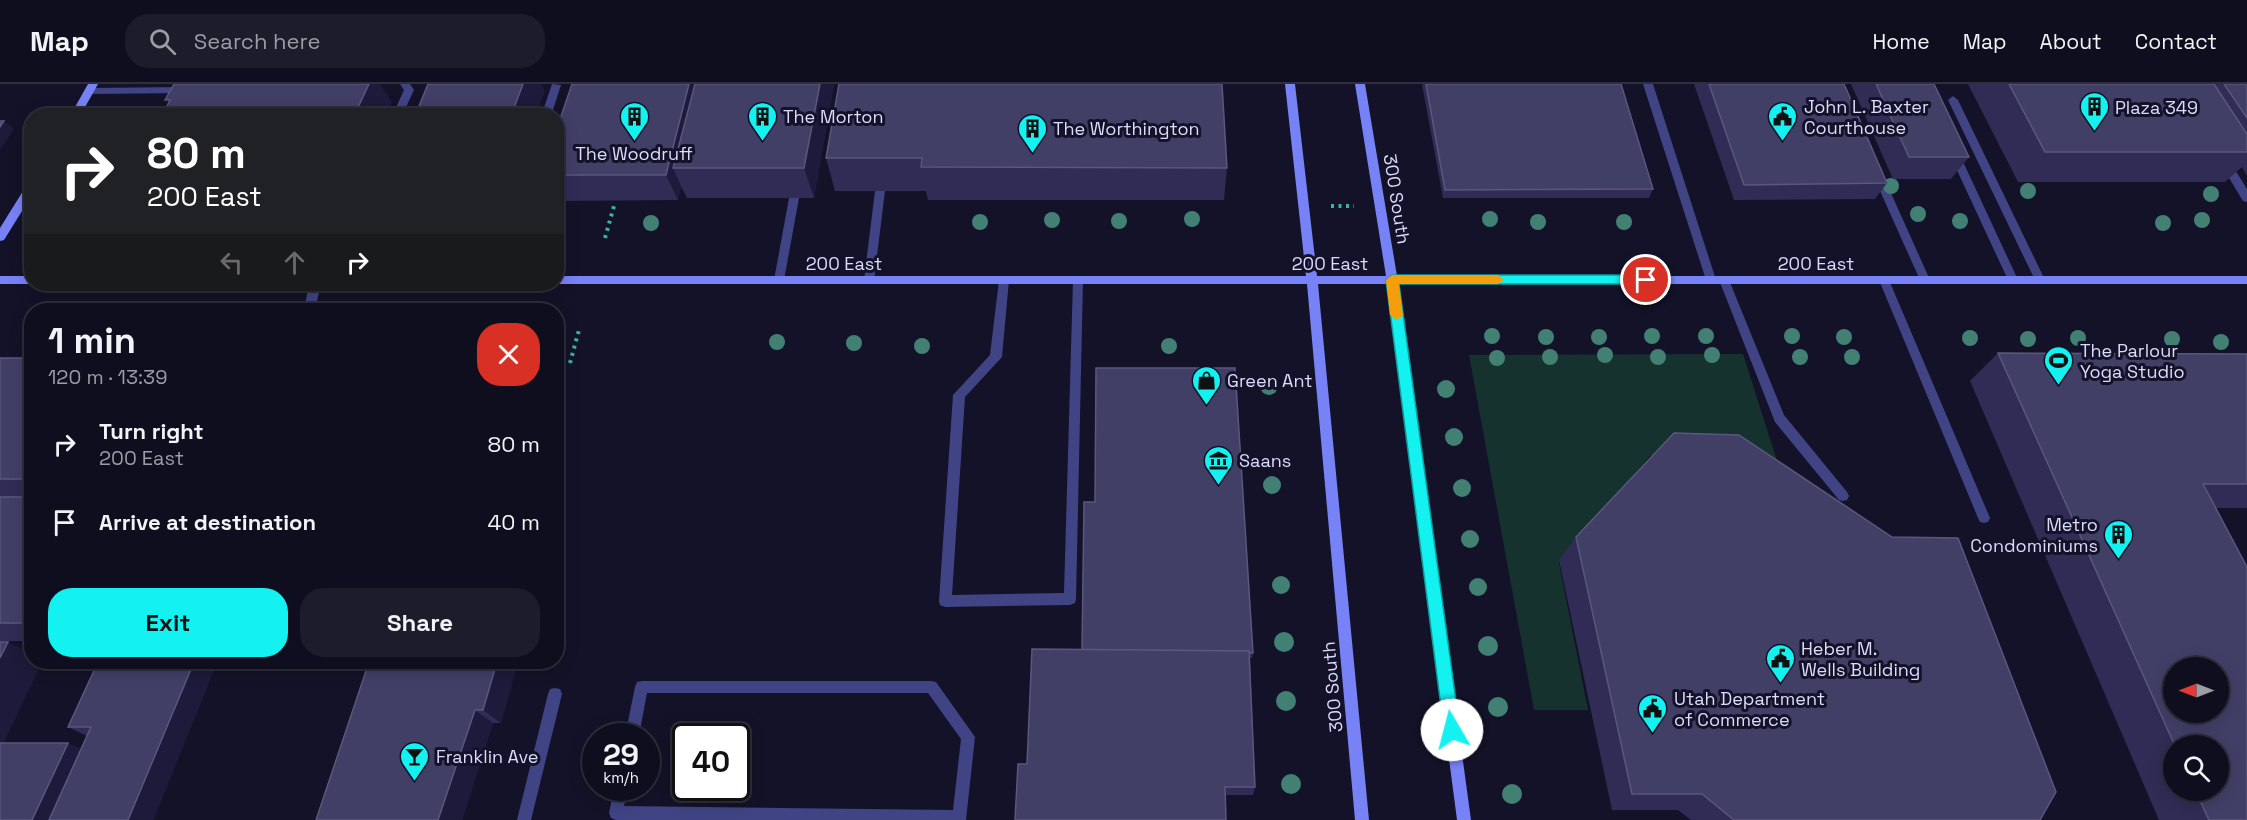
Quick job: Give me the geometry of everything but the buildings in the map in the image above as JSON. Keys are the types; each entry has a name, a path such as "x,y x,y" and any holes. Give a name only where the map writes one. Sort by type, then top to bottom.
{"street":[{"name":"300 South","path":"1290,84 1311,280 1362,820"},
{"name":"300 South","path":"1360,84 1392,280 1464,820"},
{"path":"79,108 91,87"},
{"path":"0,237 24,199"},
{"path":"0,280 24,280"},
{"name":"200 East","path":"564,280 2247,280"}],"lane":[{"path":"401,108 409,90 405,84"},
{"path":"1648,84 1718,280 1779,418 1842,496"},
{"path":"549,108 556,85"},
{"path":"91,87 194,90"},
{"path":"1953,100 2040,280"},
{"path":"1950,145 2013,280"},
{"path":"2217,151 2247,198"},
{"path":"1874,166 1925,280"},
{"path":"869,280 880,191"},
{"path":"779,280 794,198"},
{"path":"1004,280 996,357 958,395 945,601 1070,599 1078,280"},
{"path":"1884,280 1984,518"},
{"path":"618,801 615,816 960,819 968,737 931,687 642,687 635,723"},
{"path":"524,820 555,694"}],"path":[{"path":"605,238 614,206"},
{"path":"1328,206 1358,206"},
{"path":"570,363 579,330"}],"green space":[{"path":"1743,354 1793,511 1719,460 1650,456 1559,563 1588,710 1534,710 1469,355"}],"slow traffic":[{"path":"1397,315 1392,280 1498,280"}],"place":[{"name":"Plaza 349","path":"2094,132"},
{"name":"The Woodruff","path":"634,142"},
{"name":"The Morton","path":"762,142"},
{"name":"John L. Baxter Courthouse","path":"1783,142"},
{"name":"The Worthington","path":"1032,154"},
{"name":"The Parlour Yoga Studio","path":"2059,386"},
{"name":"Green Ant","path":"1206,406"},
{"name":"Saans","path":"1218,486"},
{"name":"Metro Condominiums","path":"2119,560"},
{"name":"Heber M. Wells Building","path":"1780,684"},
{"name":"Utah Department of Commerce","path":"1653,734"},
{"name":"Franklin Ave","path":"415,782"}],"route":[{"path":"1452,730 1392,280 1646,280"}]}
